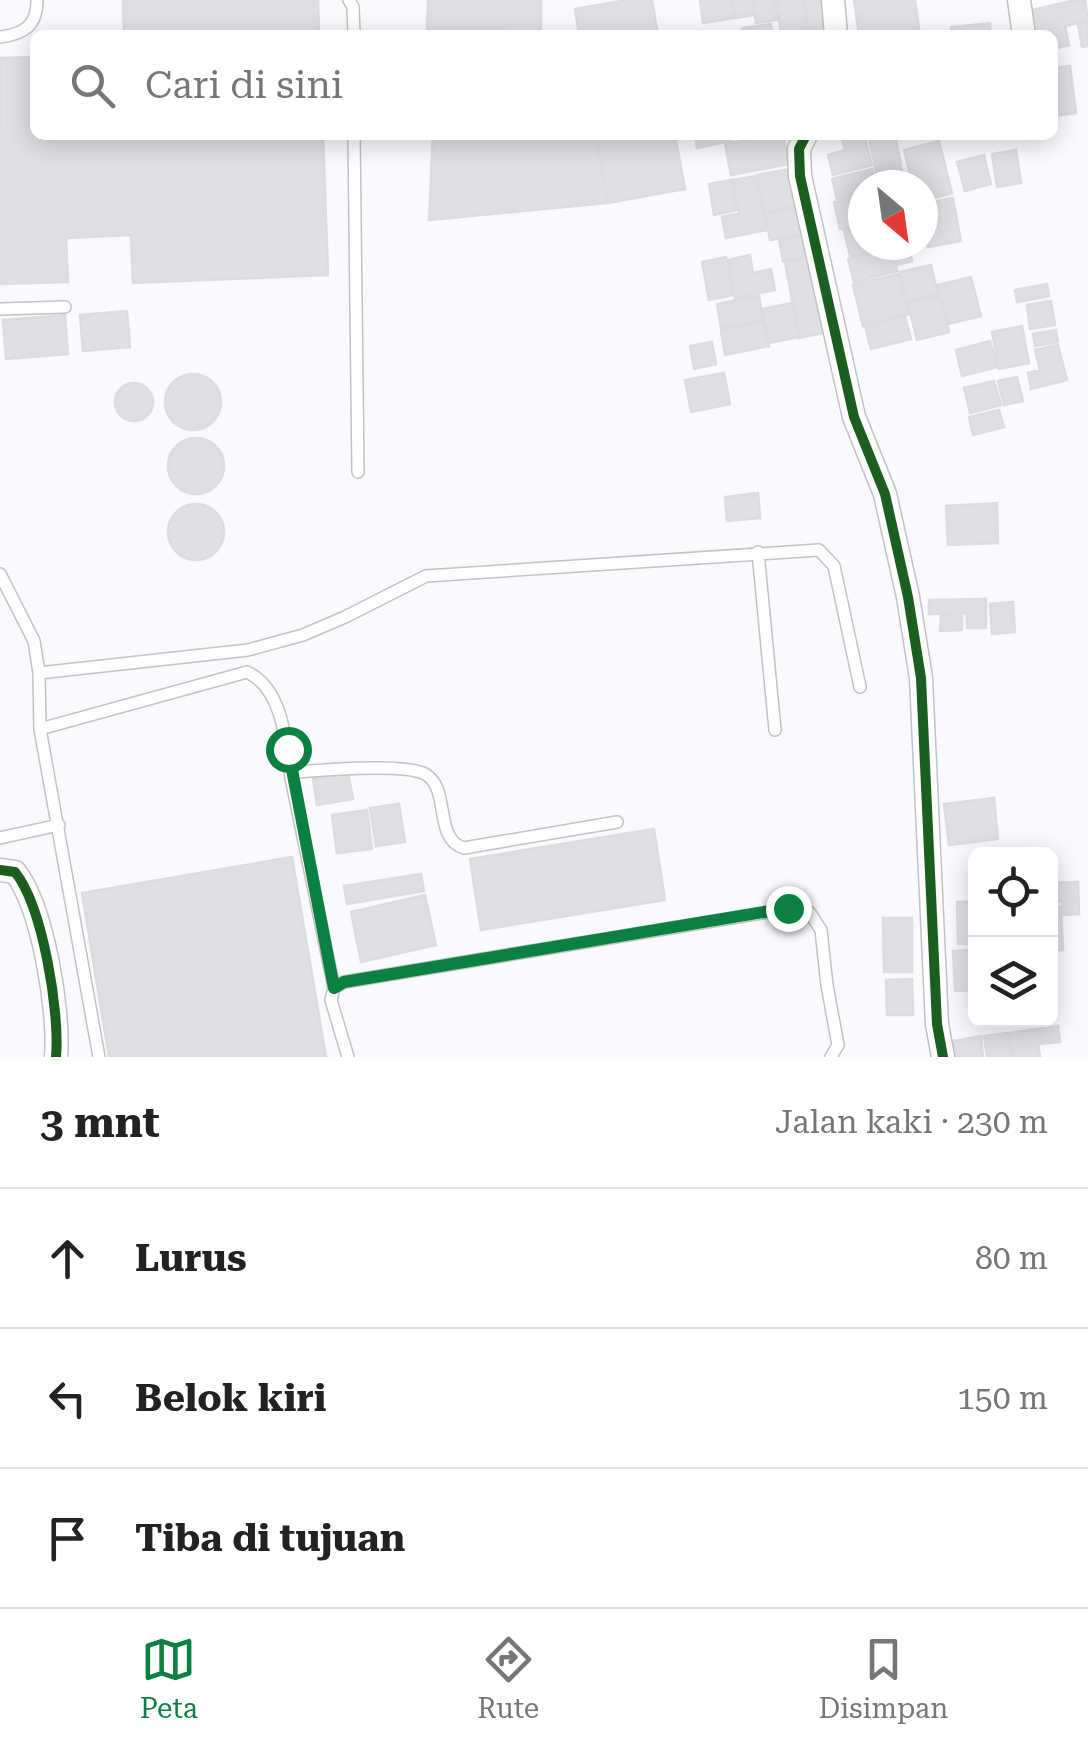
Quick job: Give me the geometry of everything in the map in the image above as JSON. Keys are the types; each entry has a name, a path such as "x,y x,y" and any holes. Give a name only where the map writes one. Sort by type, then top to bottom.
{"street":[{"path":"832,0 835,30"},
{"path":"1019,0 1023,30"},
{"path":"804,140 800,176 854,417 885,494 921,678 937,1024 943,1057"},
{"path":"0,870 15,872 32,898 58,1033 56,1057"}],"lane":[{"path":"0,37 27,28 37,16 38,0"},
{"path":"349,0 354,30"},
{"path":"354,140 358,472"},
{"path":"0,308 65,307"},
{"path":"39,673 248,650 346,617 426,576 818,550 834,566 860,688"},
{"path":"758,552 775,730"},
{"path":"0,574 34,640 40,729 99,1057"},
{"path":"40,729 247,672 268,688 276,705 334,988 331,1000 348,1057"},
{"path":"290,773 333,768 426,774 435,784 448,836 456,846 464,848 616,822"},
{"path":"0,838 59,824"},
{"path":"334,988 344,982 798,907 810,913 821,930 838,1046 831,1057"}],"building":[{"path":"123,0 318,0 319,30 124,30"},
{"path":"428,0 541,0 541,30 427,29"},
{"path":"652,0 657,30 578,30 575,9"},
{"path":"700,0 732,0 735,18 703,23"},
{"path":"732,0 752,0 754,15 735,18"},
{"path":"753,0 775,0 777,20 756,23"},
{"path":"776,0 804,0 808,29 781,30"},
{"path":"804,0 823,0 827,26 808,29"},
{"path":"854,0 915,0 919,30 858,30"},
{"path":"1085,0 1088,21 1065,26 1069,45 1058,48 1058,30 1028,30 1024,12"},
{"path":"1088,22 1088,46 1082,47 1078,24"},
{"path":"990,23 991,30 951,30 951,27"},
{"path":"771,24 772,30 742,30"},
{"path":"30,57 30,140 323,140 328,275 133,283 131,235 66,238 68,282 0,284 0,58"},
{"path":"1070,66 1076,113 1058,115 1058,67"},
{"path":"433,140 597,140 608,203 429,220"},
{"path":"597,140 676,140 685,189 608,203"},
{"path":"696,140 731,140 731,141 697,148"},
{"path":"784,140 789,164 731,175 725,144"},
{"path":"842,140 865,140 872,165 833,175 828,155 845,150"},
{"path":"869,140 896,140 901,164 876,170"},
{"path":"939,141 952,193 938,197 938,170 909,170 904,150"},
{"path":"1016,150 1021,183 997,187 992,154"},
{"path":"984,155 991,184 965,191 957,162"},
{"path":"791,169 798,206 764,212 757,175"},
{"path":"848,175 848,196 837,199 832,179"},
{"path":"756,176 767,230 726,238 722,217 739,213 733,180"},
{"path":"731,180 737,210 714,215 709,184"},
{"path":"953,198 961,241 938,245 938,201"},
{"path":"848,199 848,227 840,229 834,202"},
{"path":"802,206 808,233 770,240 765,213"},
{"path":"807,234 812,255 783,261 779,240"},
{"path":"750,255 753,273 771,269 775,290 735,298 728,260"},
{"path":"815,256 829,332 799,338 785,262"},
{"path":"726,257 733,295 709,300 702,262"},
{"path":"848,260 894,260 897,271 854,282"},
{"path":"931,265 938,294 907,302 900,272"},
{"path":"898,274 908,314 863,326 853,285"},
{"path":"971,277 981,316 948,324 938,285"},
{"path":"1047,284 1049,296 1017,302 1015,290"},
{"path":"759,296 763,320 721,328 717,304"},
{"path":"940,296 949,332 917,340 908,304"},
{"path":"1051,301 1055,325 1030,329 1027,305"},
{"path":"792,303 799,337 769,343 762,309"},
{"path":"127,311 130,347 83,351 80,315"},
{"path":"65,315 68,354 6,359 3,320"},
{"path":"905,316 911,339 871,349 865,326"},
{"path":"764,322 769,346 725,355 721,330"},
{"path":"1022,326 1029,363 999,369 992,332"},
{"path":"1056,330 1058,342 1035,346 1033,334"},
{"path":"990,341 997,367 962,376 956,350"},
{"path":"712,342 716,364 694,369 690,346"},
{"path":"1058,345 1067,380 1031,389 1028,373 1040,370 1035,350"},
{"path":"724,373 730,404 691,412 685,380"},
{"path":"193,374 213,382 221,402 213,422 193,430 173,422 165,402 173,382"},
{"path":"1017,377 1023,401 1004,405 998,381"},
{"path":"994,381 1001,405 970,413 964,388"},
{"path":"134,383 147,389 153,402 147,415 134,421 121,415 115,402 121,389"},
{"path":"999,410 1004,427 973,435 969,417"},
{"path":"196,438 216,446 224,466 216,486 196,494 176,486 168,466 176,446"},
{"path":"758,493 760,518 727,521 725,497"},
{"path":"997,503 998,543 948,545 946,506"},
{"path":"196,504 216,512 224,532 216,552 196,560 176,552 168,532 176,512"},
{"path":"986,599 986,628 967,628 967,613 929,614 929,600"},
{"path":"1013,602 1015,632 992,634 990,604"},
{"path":"941,616 962,616 962,630 940,631"},
{"path":"348,773 353,799 317,805 313,778"},
{"path":"994,798 998,839 949,845 944,804"},
{"path":"399,804 405,842 376,846 370,808"},
{"path":"367,810 372,849 337,853 332,815"},
{"path":"654,829 665,900 481,930 470,859"},
{"path":"292,857 326,1057 109,1057 82,893"},
{"path":"421,874 424,891 347,904 344,886"},
{"path":"1078,882 1079,914 1063,915 1058,883"},
{"path":"425,895 436,945 361,962 351,912"},
{"path":"968,901 968,944 958,944 957,902"},
{"path":"1058,906 1061,906 1063,950 1058,950"},
{"path":"883,918 912,918 912,972 884,972"},
{"path":"968,950 968,990 955,991 953,951"},
{"path":"912,979 913,1015 887,1015 886,980"},
{"path":"1058,1026 1060,1042 1038,1044 1040,1057 1013,1057 1010,1033"},
{"path":"1008,1033 1011,1057 987,1057 984,1036"},
{"path":"981,1036 983,1057 955,1057 953,1041"}],"cycle path":[{"path":"804,140 799,149 800,176 854,417 885,494 921,678 937,1024 943,1057"},
{"path":"0,870 15,872 34,909 48,961 56,1057"}],"route":[{"path":"288,749 334,988 344,982 788,908"}]}
